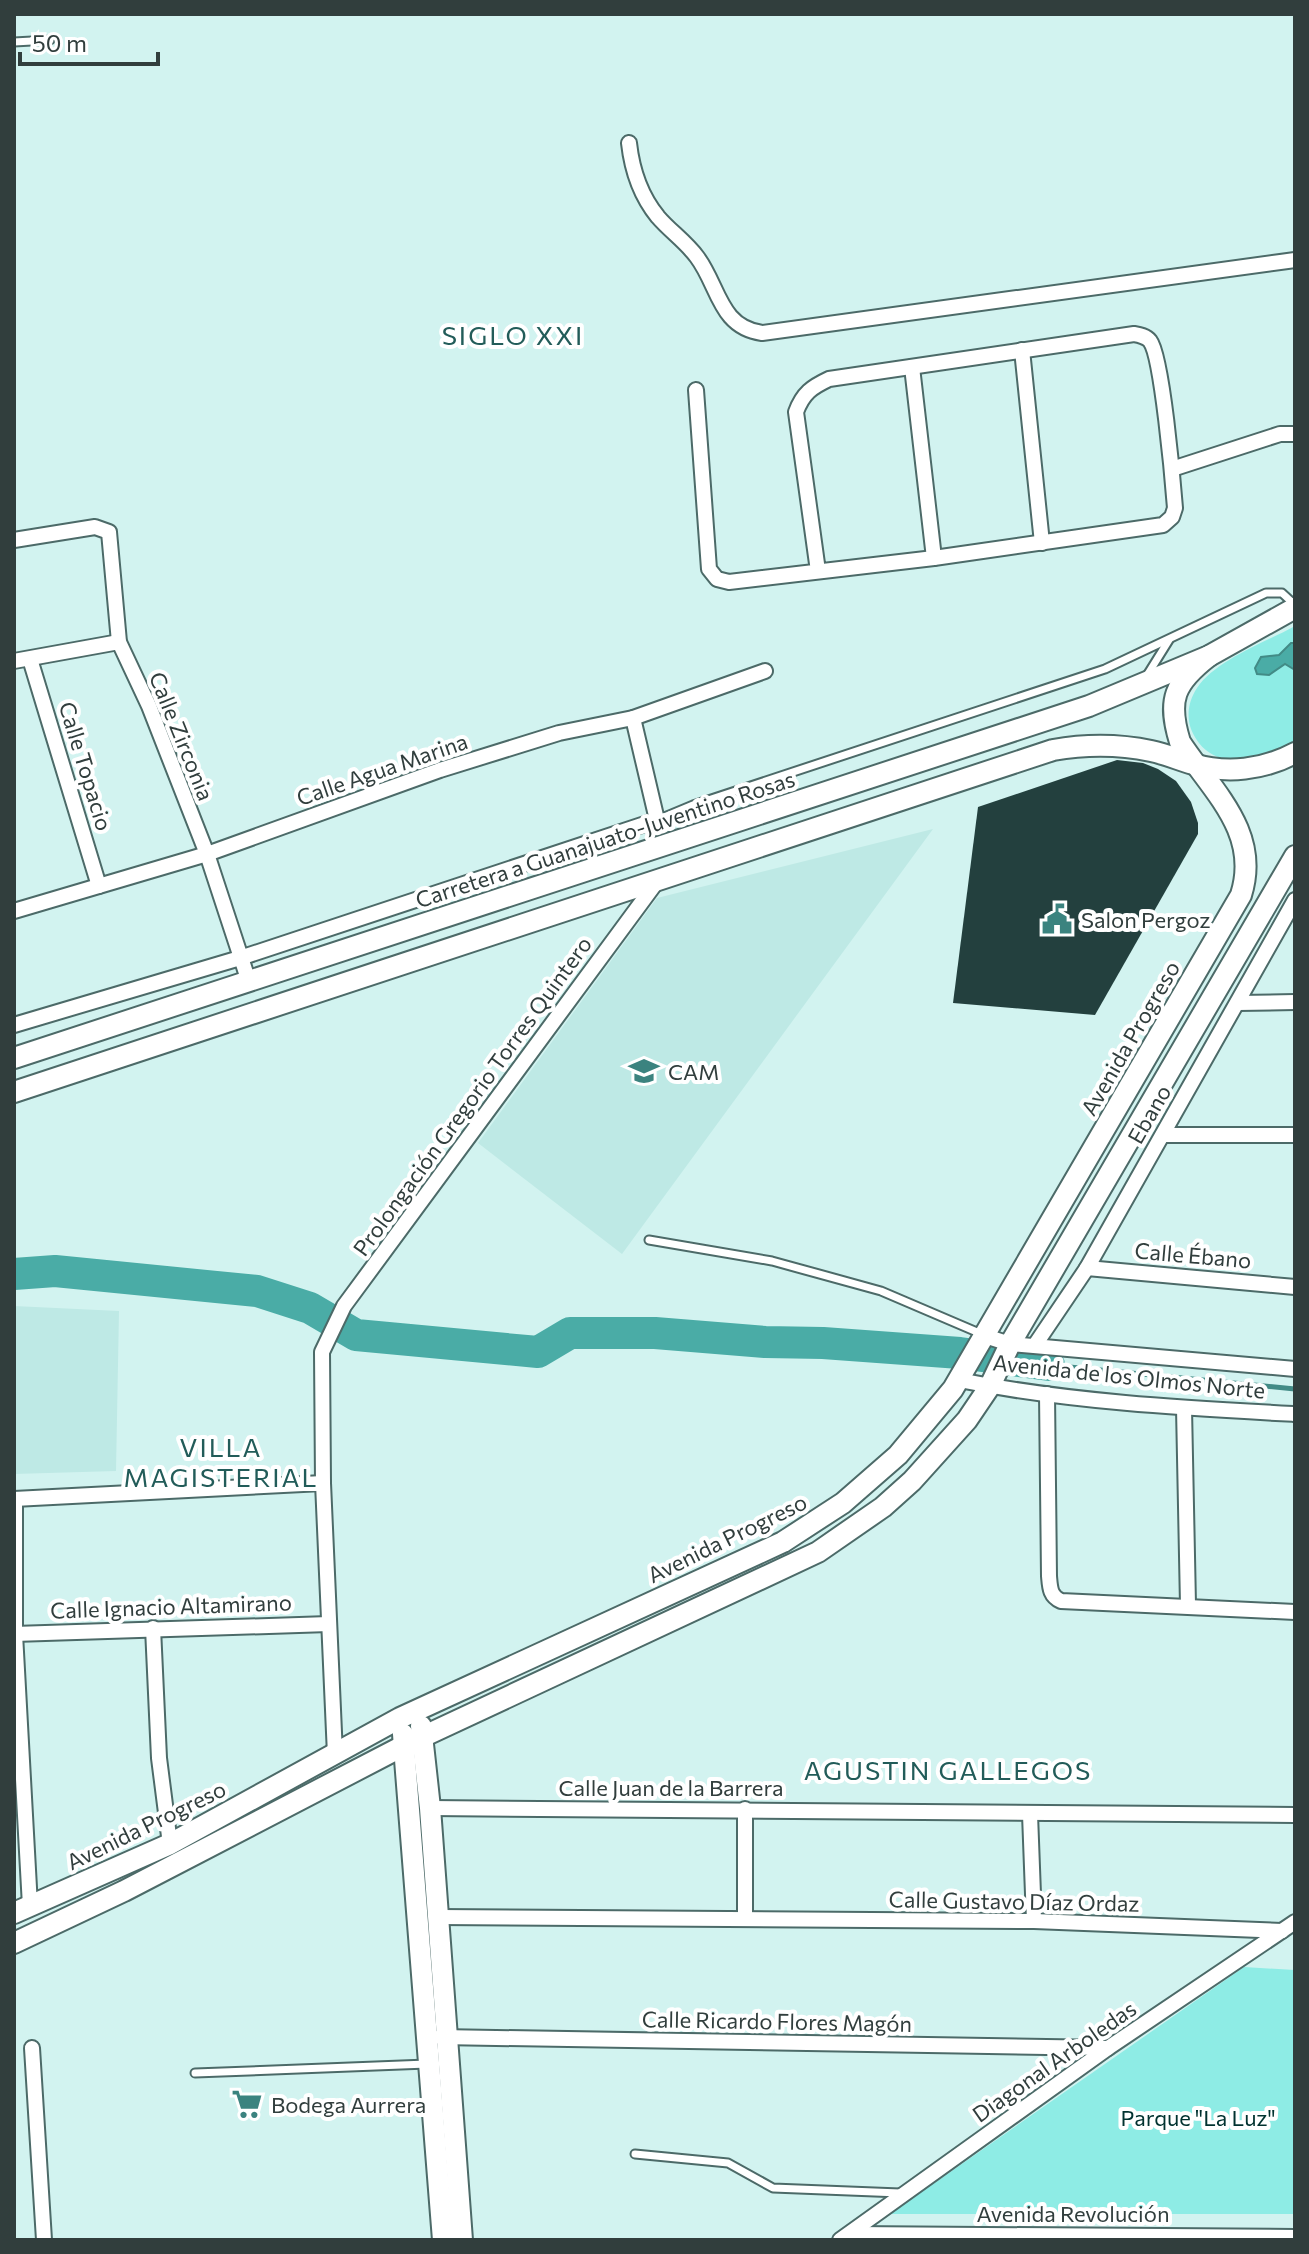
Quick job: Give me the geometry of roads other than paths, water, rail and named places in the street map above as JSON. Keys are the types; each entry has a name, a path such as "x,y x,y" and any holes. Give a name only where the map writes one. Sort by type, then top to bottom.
{"main road":[{"path":"1209,656 1295,606"},
{"name":"Carretera a Guanajuato-Juventino Rosas","path":"14,1058 1042,722 1140,687 1209,656"},
{"name":"Avenida Progreso","path":"22,1910 170,1844 400,1718 783,1542 843,1503 898,1455 960,1377 983,1340 1241,895 1248,863 1241,832 1180,742 1173,710 1178,685 1209,656"},
{"path":"14,1092 1053,750 1111,745 1154,751 1195,765 1239,770 1295,753"},
{"path":"14,1943 124,1891 414,1742 818,1552 872,1516 912,1481 967,1420 991,1383 1295,856"},
{"path":"1187,986 1211,999"},
{"path":"420,1709 414,1742 440,2063 462,2240"},
{"path":"400,1718 414,1742 430,1808 438,1917 438,2037"},
{"path":"440,2063 443,2240"}],"street":[{"path":"629,143 632,169 648,203 697,256 732,319 750,331 762,333 1295,260"},
{"path":"696,390 711,575 729,582 934,558 1163,525 1172,517 1175,508 1172,469 1154,349 1150,340 1134,334 829,379 812,387 802,397 796,412 818,571"},
{"path":"1022,350 1042,543"},
{"path":"912,367 934,558"},
{"path":"1172,469 1280,434 1295,434"},
{"name":"Calle Zirconia","path":"14,540 95,527 105,529 111,538 119,642 149,706 207,854 249,982"},
{"path":"14,661 119,642"},
{"name":"Calle Topacio","path":"30,659 99,886"},
{"name":"Calle Agua Marina","path":"14,911 207,854 440,770 559,733 633,718 765,671"},
{"path":"14,1025 240,958 657,820 633,718"},
{"name":"Prolongación Gregorio Torres Quintero","path":"323,1483 322,1352 344,1306 661,877"},
{"name":"Ebano","path":"1035,1345 1087,1268 1295,900"},
{"path":"1238,1003 1295,1002"},
{"path":"1163,1135 1295,1135"},
{"name":"Calle Ébano","path":"1087,1268 1295,1287"},
{"name":"Avenida de los Olmos Norte","path":"983,1340 1009,1347 1035,1345 1295,1369"},
{"name":"Avenida de los Olmos Norte","path":"960,1377 1047,1394 1184,1408 1295,1414"},
{"path":"1047,1394 1049,1576 1052,1594 1061,1601 1295,1612"},
{"path":"1184,1408 1188,1605"},
{"path":"22,1910 15,1499 323,1483 335,1755"},
{"name":"Calle Ignacio Altamirano","path":"15,1634 329,1624"},
{"path":"153,1628 159,1758 170,1844"},
{"name":"Calle Juan de la Barrera","path":"430,1808 1295,1815"},
{"path":"745,1809 745,1918"},
{"path":"1030,1814 1034,1921"},
{"name":"Calle Gustavo Díaz Ordaz","path":"438,1917 1034,1921 1282,1931"},
{"name":"Diagonal Arboledas","path":"845,2237 1108,2048 1295,1922"},
{"name":"Calle Ricardo Flores Magón","path":"438,2037 1108,2048"},
{"path":"32,2048 44,2240"},
{"name":"Avenida Revolución","path":"845,2237 1295,2237"}],"lane":[{"path":"14,42 50,40"},
{"path":"657,820 693,805 1105,669 1266,593 1282,593 1295,606"},
{"path":"1140,687 1170,638"},
{"path":"649,1240 772,1261 881,1291 983,1340"},
{"path":"195,2073 440,2063"},
{"path":"635,2154 728,2163 773,2188 906,2193"}],"waterway":[{"path":"14,1274 55,1271 257,1291 310,1308 356,1335 538,1352 570,1333 655,1333 960,1353 1049,1365"},
{"path":"1049,1365 1295,1389"}],"place":[{"name":"Salon Pergoz","path":"1057,919"},
{"name":"CAM","path":"644,1071"},
{"name":"Bodega Aurrera","path":"247,2104"}],"district":[{"name":"SIGLO XXI","path":"513,334"},
{"name":"VILLA MAGISTERIAL","path":"221,1461"},
{"name":"AGUSTIN GALLEGOS","path":"948,1769"}],"park label":[{"name":"Parque \"La Luz\"","path":"1198,2117"}]}
